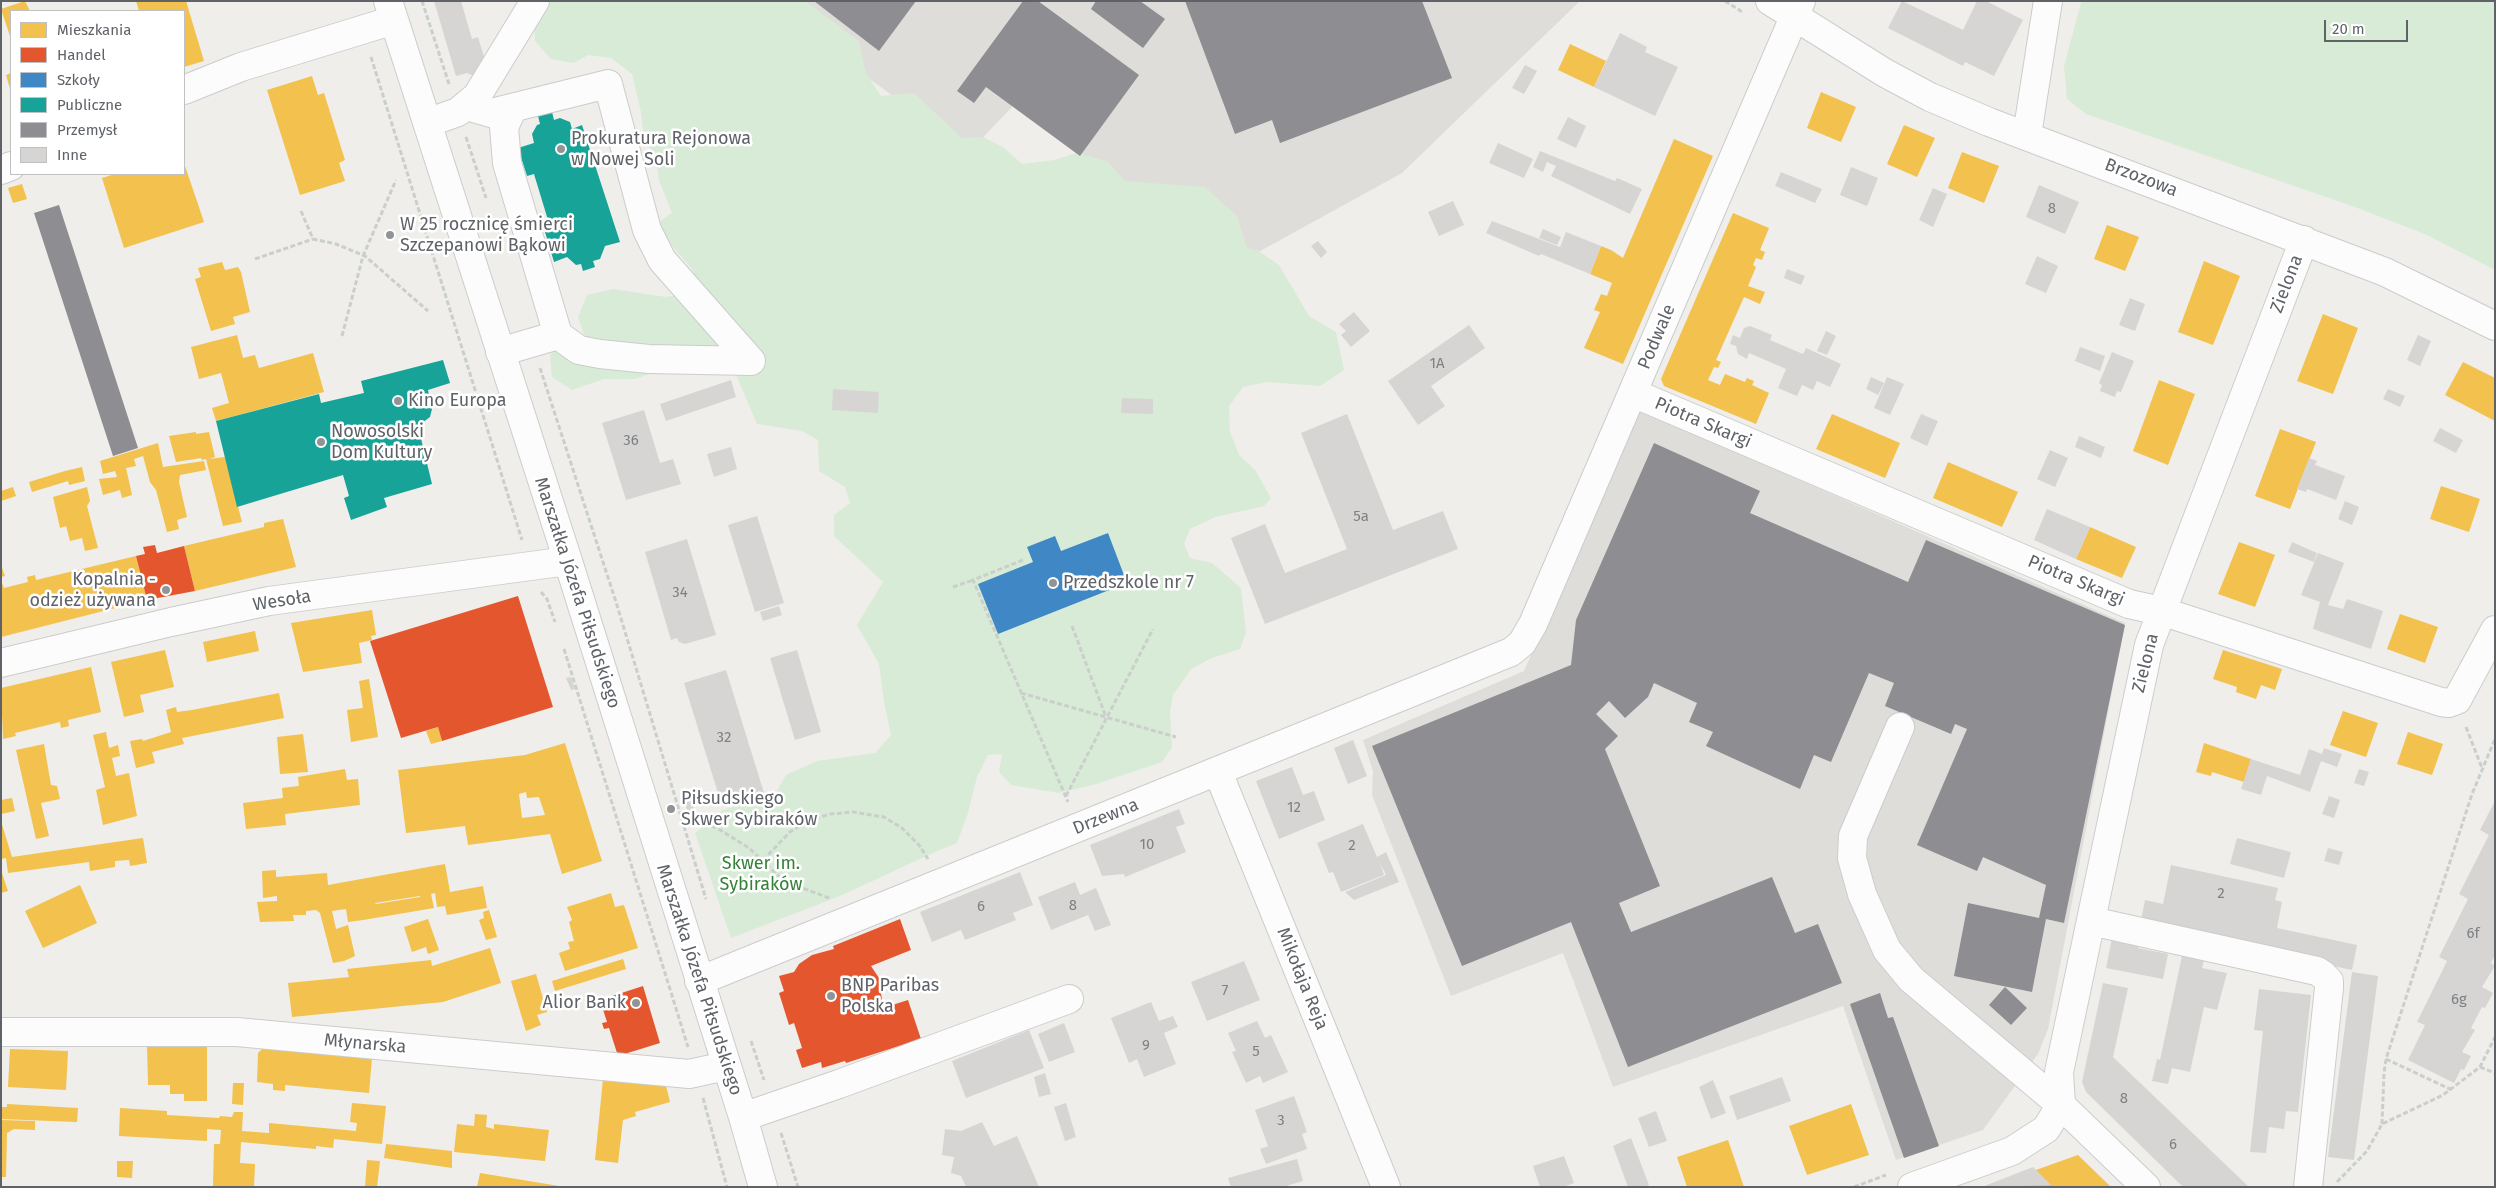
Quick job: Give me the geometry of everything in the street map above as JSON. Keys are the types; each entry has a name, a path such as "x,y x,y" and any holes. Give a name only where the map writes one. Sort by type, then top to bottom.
{"street":[{"path":"427,124 463,109 477,96 535,1"},
{"name":"Brzozowa","path":"1770,1 1798,9 1885,73 1930,97 1989,122 2385,272 2495,326"},
{"path":"2027,135 2048,1"},
{"name":"Podwale","path":"1511,652 1528,636 1798,9"},
{"path":"185,90 241,67 362,30 391,11"},
{"name":"Marszałka Józefa Piłsudskiego","path":"391,11 568,561 743,1116 763,1187"},
{"path":"463,109 491,113 608,84 647,230 662,260 751,361 649,359 600,354 579,350 558,335 507,163 504,127 513,108"},
{"name":"Zielona","path":"2060,1105 2059,1072 2149,645 2304,240"},
{"path":"500,352 558,335"},
{"name":"Piotra Skargi","path":"1632,393 2129,604 2161,611 2449,703 2457,700 2495,630"},
{"name":"Wesoła","path":"1,663 170,622 269,601 568,561"},
{"name":"Drzewna","path":"699,981 1511,652"},
{"path":"1900,727 1853,836 1852,858 1862,894 1887,950 1912,978 2060,1105 2146,1187"},
{"name":"Mikołaja Reja","path":"1218,772 1386,1187"},
{"path":"2091,921 2317,971 2329,981 2308,1187"},
{"path":"743,1116 830,1087 1069,1000"},
{"name":"Młynarska","path":"1,1032 237,1032 688,1074 726,1066"},
{"path":"1901,1180 2012,1151 2046,1129 2060,1105"}],"path":[{"path":"422,1 463,109 487,203"},
{"path":"362,30 524,546"},
{"path":"342,336 363,256 396,180"},
{"path":"301,211 313,239"},
{"path":"255,259 313,239 336,244 363,256 428,311"},
{"path":"532,342 618,611 708,904"},
{"path":"953,587 1023,560"},
{"path":"973,580 1070,808"},
{"path":"555,620 558,629"},
{"path":"1072,626 1106,717"},
{"path":"1066,797 1153,629"},
{"path":"563,648 696,1072 727,1187"},
{"path":"1020,693 1176,737"},
{"path":"2465,723 2482,768"},
{"path":"2331,1187 2358,1162 2382,1124 2386,1059 2482,768 2495,739"},
{"path":"762,860 790,832 808,821 830,814 853,812 884,817 902,828 919,845 933,866"},
{"path":"683,823 695,820 717,828 749,848 784,881 832,900"},
{"path":"2382,1124 2452,1090 2480,1067 2488,1056 2495,1037"},
{"path":"2386,1059 2452,1090"},
{"path":"2480,1067 2495,1073"},
{"path":"1854,1187 1901,1180"}],"shaded area":[{"path":"764,1 1580,1 1402,173 1233,266 1013,106 969,152"},
{"path":"1640,410 2125,623 2048,1029 2038,1054 1983,1130 1896,1160 1843,1006 1613,1087 1563,953 1451,996 1372,795 1373,771 1363,740 1524,671"}],"green space":[{"name":"Skwer im. Sybiraków","path":"547,1 805,1 859,41 866,73 881,96 914,93 962,138 983,137 1003,147 1022,164 1055,160 1076,153 1107,161 1125,181 1205,187 1237,216 1247,248 1257,250 1279,265 1309,316 1336,332 1344,370 1320,386 1267,382 1243,387 1229,406 1230,432 1239,455 1255,470 1271,498 1264,506 1215,517 1190,529 1184,544 1190,558 1212,563 1241,588 1246,632 1240,649 1212,658 1191,669 1173,695 1170,712 1172,747 1162,762 1096,784 1059,793 1011,785 999,772 1002,754 988,755 977,777 968,813 957,843 840,896 731,938 695,833 723,810 744,804 759,803 774,796 786,775 817,761 875,753 891,735 879,664 857,625 883,582 834,536 834,515 850,503 845,487 819,471 818,440 802,431 757,424 737,377 723,359 658,371 635,379 604,379 572,390 552,377 550,356 560,342 585,337 578,317 587,295 613,289 666,297 685,294 696,278 692,269 658,229 656,224 672,213 659,180 655,155 644,140 641,112 632,74 611,58 588,55 574,63 551,59 535,41 534,20"},
{"path":"2084,1 2495,1 2495,270 2427,235 2355,207 2086,114 2067,99 2064,66 2081,3"}],"building: Mieszkania":[{"path":"25,1 30,10 10,10 10,36 1,9"},
{"path":"136,1 186,1 204,61 185,67 185,10 139,10"},
{"path":"1570,44 1606,61 1594,87 1558,70"},
{"path":"10,73 10,89 6,75"},
{"path":"312,76 318,95 324,93 345,160 339,163 345,181 300,195 267,90"},
{"path":"1821,92 1856,107 1841,142 1807,128"},
{"path":"1904,125 1935,138 1917,177 1887,164"},
{"path":"1674,139 1713,156 1623,364 1584,348 1600,312 1594,310 1601,294 1607,296 1612,283 1590,274 1601,246 1623,258"},
{"path":"1962,152 1999,166 1984,203 1948,188"},
{"path":"185,166 204,222 124,248 102,178 112,175 185,175"},
{"path":"22,184 27,199 13,203 8,188"},
{"path":"1733,213 1769,228 1760,250 1765,252 1762,260 1756,258 1753,265 1756,267 1748,286 1765,292 1760,304 1744,297 1716,360 1721,362 1718,368 1714,367 1708,380 1720,385 1725,374 1745,382 1747,378 1754,381 1752,385 1769,393 1756,424 1664,386 1661,379"},
{"path":"2107,225 2139,237 2125,271 2094,259"},
{"path":"2204,261 2240,276 2213,345 2178,332"},
{"path":"222,262 225,270 238,267 241,272 250,312 233,317 235,324 211,331 195,279 201,277 198,268"},
{"path":"2323,314 2358,328 2333,394 2297,381"},
{"path":"237,335 243,358 255,355 259,368 313,353 324,392 216,421 212,408 229,403 221,373 199,379 191,347"},
{"path":"2463,362 2495,378 2495,421 2445,395"},
{"path":"2159,380 2195,394 2168,465 2133,451"},
{"path":"1832,414 1900,443 1885,478 1816,449"},
{"path":"2280,429 2316,442 2290,509 2255,496"},
{"path":"196,432 196,434 209,432 215,457 209,459 225,457 242,522 223,526 206,459 176,462 169,436"},
{"path":"158,443 163,467 204,461 206,470 180,475 179,482 187,517 177,520 179,529 167,532 156,490 150,482 143,456 134,459 136,466 126,468 132,495 122,498 120,490 103,495 99,479 117,477 115,471 103,474 100,461"},
{"path":"1948,462 2018,492 2002,527 1933,498"},
{"path":"82,467 85,481 69,485 68,481 32,492 29,482"},
{"path":"2441,486 2480,499 2469,532 2430,519"},
{"path":"13,487 16,496 1,501 1,491"},
{"path":"87,487 90,501 87,506 98,548 85,551 82,538 70,541 66,526 60,528 53,497"},
{"path":"283,519 296,567 195,591 184,546 264,527 264,523"},
{"path":"2090,527 2136,547 2122,578 2076,559"},
{"path":"2239,542 2275,555 2255,607 2218,594"},
{"path":"136,556 147,600 1,637 1,581 4,588 28,582 27,577 35,575 36,580"},
{"path":"1,565 5,576 1,577"},
{"path":"372,610 376,635 371,636 372,640 359,643 362,663 303,672 291,623"},
{"path":"2400,614 2438,627 2425,663 2387,649"},
{"path":"255,631 259,651 207,662 203,642"},
{"path":"165,650 174,687 140,695 144,712 124,717 111,662"},
{"path":"2223,650 2282,669 2275,690 2261,685 2256,699 2236,692 2237,687 2213,679"},
{"path":"91,667 101,712 68,720 69,726 61,728 60,722 15,733 16,736 3,739 1,688"},
{"path":"369,679 378,737 351,742 347,710 363,708 359,681"},
{"path":"279,693 284,718 182,738 184,744 152,752 155,763 136,768 130,741 142,739 143,741 171,732 166,710 176,707 177,712 192,710"},
{"path":"2343,711 2378,723 2366,757 2330,745"},
{"path":"438,727 442,741 431,744 426,731"},
{"path":"106,732 109,748 118,745 120,756 112,758 116,776 129,773 137,816 103,825 96,790 105,787 93,735"},
{"path":"2408,732 2443,744 2432,775 2397,764"},
{"path":"303,734 308,772 280,774 277,737"},
{"path":"565,743 602,861 562,874 550,834 468,845 465,826 406,833 398,770 525,755","holes":["526,792 527,798 539,797 545,815 522,818 519,794"]},
{"path":"2204,743 2251,759 2244,782 2212,772 2211,776 2196,772"},
{"path":"44,744 51,785 57,786 60,799 41,803 49,836 36,839 16,750"},
{"path":"345,769 347,780 358,779 360,805 285,814 286,825 246,829 243,803 283,798 282,788 299,786 298,777"},
{"path":"12,798 15,811 1,814 1,800"},
{"path":"1,821 12,857 143,838 147,863 130,866 129,860 115,861 115,867 90,871 89,862 8,873 6,858 1,859"},
{"path":"445,864 450,892 483,886 487,908 447,915 445,906 437,907 435,893 431,894 434,908 348,922 346,909 332,911 336,929 348,925 355,956 333,963 320,913 316,910 306,911 306,915 293,915 294,921 260,922 257,902 277,901 277,896 263,898 262,871 276,870 276,877 327,873 328,885","holes":["420,896 420,897 375,903"]},
{"path":"1,870 8,891 1,893"},
{"path":"80,885 97,923 43,948 25,911"},
{"path":"611,893 615,907 624,905 638,948 565,971 559,953 570,949 568,942 574,941 569,922 572,920 567,907"},
{"path":"489,910 497,937 486,940 479,920 484,918 483,912"},
{"path":"428,919 439,950 428,954 426,947 412,952 404,927"},
{"path":"490,948 501,983 443,1002 292,1017 288,983 349,977 347,969 431,960 432,966"},
{"path":"623,959 626,969 555,991 552,981"},
{"path":"536,974 547,1012 537,1015 541,1025 526,1031 511,981"},
{"path":"207,1046 207,1101 184,1101 184,1094 170,1094 170,1085 148,1085 147,1047"},
{"path":"263,1048 372,1058 369,1093 285,1085 285,1091 273,1090 273,1084 257,1082 258,1053"},
{"path":"10,1049 68,1051 66,1090 8,1087"},
{"path":"603,1079 666,1086 670,1102 635,1112 636,1116 623,1120 618,1163 595,1160"},
{"path":"233,1083 244,1083 243,1105 232,1104"},
{"path":"352,1103 386,1106 382,1144 334,1139 333,1148 316,1146 316,1149 241,1142 240,1163 255,1164 254,1187 213,1187 214,1144 220,1144 221,1130 207,1129 207,1141 119,1136 120,1108 167,1111 167,1115 219,1118 220,1116 232,1117 234,1112 243,1112 242,1131 269,1133 269,1123 356,1131 357,1123 350,1122"},
{"path":"7,1104 78,1108 77,1122 1,1119 1,1107 7,1107"},
{"path":"1851,1104 1869,1155 1807,1175 1789,1126"},
{"path":"475,1114 487,1115 486,1127 494,1129 494,1124 549,1130 545,1161 454,1152 457,1124 474,1126"},
{"path":"1,1120 35,1121 35,1130 14,1129 7,1133 6,1177 1,1177"},
{"path":"1728,1140 1744,1187 1687,1187 1677,1157"},
{"path":"386,1144 452,1151 452,1168 384,1158"},
{"path":"2078,1155 2111,1187 1989,1187 2033,1171"},
{"path":"367,1160 380,1161 377,1187 365,1187"},
{"path":"117,1161 133,1161 132,1178 117,1177"},
{"path":"480,1173 559,1186 559,1187 477,1187"}],"building: Handel":[{"path":"155,545 157,553 184,546 195,591 147,600 136,556 145,554 143,547"},
{"path":"518,596 553,707 442,741 438,727 401,738 370,641"},
{"name":"BNP Paribas Polska","path":"900,919 911,950 871,966 879,978 883,1008 908,1000 921,1039 846,1063 845,1061 822,1068 821,1062 802,1068 796,1050 802,1048 794,1023 789,1025 779,993 784,991 779,976 794,972 799,964 812,955 834,949 833,946"},
{"path":"643,986 660,1043 618,1056 609,1028 604,1029 602,1023 607,1022 600,1000"}],"building: Szkoły":[{"name":"Przedszkole nr 7","path":"1108,533 1127,583 998,634 978,584 1033,562 1027,547 1055,536 1061,551"}],"building: Publiczne":[{"path":"551,108 554,120 560,118 570,122 572,129 582,125 620,242 605,246 600,259 593,261 595,267 583,271 581,264 576,265 567,257 554,262 545,232 551,230 534,174 527,176 518,148 534,143 532,134 537,125 540,124 537,112"},
{"name":"Nowosolski Dom Kultury","path":"443,360 450,383 428,390 432,409 430,417 418,426 432,484 384,498 387,507 351,520 344,498 349,496 343,475 237,507 216,421 319,394 321,403 364,393 361,381"}],"building: Przemysł":[{"path":"814,1 916,1 879,51"},
{"path":"1023,1 1038,1 1139,75 1080,156 986,87 974,103 957,91"},
{"path":"1096,1 1140,1 1165,19 1143,48 1091,9"},
{"path":"1185,1 1422,1 1452,78 1280,143 1272,120 1235,134"},
{"path":"59,205 138,448 113,456 34,213"},
{"path":"1654,443 1760,491 1750,513 1908,582 1926,540 2125,625 2064,923 2046,919 2032,992 1954,976 1968,903 2039,918 2046,885 1983,857 1977,871 1917,845 1967,729 1955,724 1951,734 1885,706 1894,683 1869,673 1831,762 1814,755 1800,789 1706,746 1713,732 1689,722 1697,703 1654,683 1648,697 1625,718 1609,701 1596,714 1618,736 1605,749 1660,886 1619,903 1631,932 1772,877 1795,933 1818,924 1842,983 1628,1067 1571,922 1462,966 1372,746 1571,665 1576,620"},
{"path":"2005,987 2027,1008 2011,1025 1989,1005"},
{"path":"1880,993 1888,1018 1893,1017 1939,1146 1904,1158 1850,1004"}],"building: Inne":[{"path":"434,1 461,1 472,39 478,37 487,67 474,76 467,73 456,76"},
{"path":"1902,1 1963,30 1977,1 1986,1 2023,20 1994,76 1965,62 1963,66 1888,28"},
{"path":"1620,33 1647,47 1645,52 1678,67 1655,116 1594,87"},
{"path":"1525,65 1537,71 1524,94 1512,88"},
{"path":"1568,117 1586,126 1576,148 1557,139"},
{"path":"1498,143 1533,159 1524,178 1489,163"},
{"path":"1540,151 1615,181 1617,178 1642,189 1630,214 1551,176 1556,166 1547,162 1543,172 1533,167"},
{"path":"1851,167 1878,178 1867,206 1840,195"},
{"path":"1781,172 1822,189 1815,203 1775,186"},
{"path":"2039,185 2079,202 2065,234 2026,217"},
{"path":"1933,188 1947,194 1933,227 1919,220"},
{"path":"1453,201 1464,225 1439,236 1428,212"},
{"path":"1492,221 1560,247 1566,232 1601,246 1590,274 1541,254 1539,256 1486,233"},
{"path":"1543,229 1561,237 1557,245 1539,238"},
{"path":"1318,241 1327,252 1321,258 1311,246"},
{"path":"2037,256 2058,266 2046,293 2025,284"},
{"path":"1787,269 1805,276 1801,285 1784,278"},
{"path":"2130,298 2145,304 2135,331 2119,325"},
{"path":"1354,312 1370,331 1351,347 1341,335 1346,331 1339,324"},
{"path":"1469,325 1485,348 1431,386 1445,406 1418,425 1388,381"},
{"path":"1750,326 1772,335 1770,340 1803,354 1806,348 1841,364 1830,387 1817,381 1813,390 1802,385 1797,396 1778,388 1786,369 1749,353 1747,359 1738,354 1736,346 1730,344 1733,335 1740,338 1744,328"},
{"path":"1826,331 1836,336 1827,355 1817,351"},
{"path":"2418,335 2431,341 2420,366 2407,360"},
{"path":"2080,347 2105,356 2100,371 2075,361"},
{"path":"2112,352 2134,361 2121,392 2117,391 2115,397 2100,391 2102,385 2099,383"},
{"path":"1871,377 1884,383 1878,395 1866,389"},
{"path":"1887,377 1904,384 1890,415 1874,408"},
{"path":"731,380 736,397 666,421 660,404"},
{"path":"833,389 879,392 878,413 832,410"},
{"path":"2388,389 2405,396 2400,407 2383,399"},
{"path":"1122,398 1153,399 1153,414 1121,413"},
{"path":"644,410 660,463 673,459 681,484 626,500 602,423"},
{"path":"1347,414 1393,530 1443,511 1458,549 1265,624 1231,538 1265,524 1285,573 1347,549 1301,433"},
{"path":"1921,414 1938,421 1927,446 1910,438"},
{"path":"2440,428 2463,440 2456,453 2433,441"},
{"path":"2079,436 2105,447 2101,458 2075,447"},
{"path":"731,447 737,469 714,477 707,454"},
{"path":"2050,450 2068,458 2055,487 2037,479"},
{"path":"2309,458 2317,461 2315,465 2345,476 2336,500 2307,489 2306,492 2297,489"},
{"path":"2345,501 2359,507 2352,525 2338,519"},
{"path":"2047,509 2090,527 2076,559 2034,540"},
{"path":"757,516 784,603 755,612 728,525"},
{"path":"687,539 716,635 685,644 679,642 677,638 671,640 645,552"},
{"path":"2292,542 2317,553 2314,562 2288,552"},
{"path":"2318,553 2344,563 2328,605 2343,609 2347,599 2383,611 2371,649 2313,629 2320,602 2301,595"},
{"path":"779,606 782,615 763,621 760,612"},
{"path":"797,650 821,732 795,740 770,658"},
{"path":"726,670 764,793 722,806 684,683"},
{"path":"571,677 575,689 571,690 566,678"},
{"path":"1353,740 1367,776 1348,784 1334,748"},
{"path":"2324,748 2342,754 2337,767 2321,761 2310,792 2267,776 2261,795 2241,789 2251,759 2300,775 2309,749 2322,754"},
{"path":"1292,767 1303,795 1314,791 1325,820 1279,839 1256,781"},
{"path":"2359,769 2369,772 2364,786 2354,783"},
{"path":"689,796 696,814 689,816 683,798"},
{"path":"2329,796 2340,800 2334,818 2322,814"},
{"path":"2495,801 2495,955 2491,963 2495,966 2482,987 2493,993 2485,1008 2482,1007 2471,1028 2475,1030 2462,1052 2471,1056 2464,1070 2461,1069 2454,1083 2408,1060 2425,1025 2417,1022 2447,961 2439,957 2468,899 2459,894 2489,835 2480,830"},
{"path":"1179,809 1185,824 1176,827 1186,852 1125,877 1124,874 1102,876 1090,845"},
{"path":"1363,824 1377,857 1386,852 1399,882 1354,900 1345,892 1386,875 1380,863 1384,875 1341,892 1333,872 1329,873 1317,843"},
{"path":"2237,838 2291,852 2284,878 2230,864"},
{"path":"2328,848 2343,852 2339,865 2324,861"},
{"path":"2171,865 2278,888 2275,900 2282,902 2277,928 2357,945 2352,970 2140,925 2145,900 2163,904"},
{"path":"1020,872 1033,905 1013,913 1016,920 965,940 961,930 932,942 920,912"},
{"path":"1075,882 1080,895 1096,888 1111,925 1095,931 1088,915 1051,930 1038,897"},
{"path":"2113,933 2140,938 2138,948 2168,954 2163,979 2106,968"},
{"path":"2182,956 2204,960 2202,968 2227,973 2217,1010 2204,1007 2190,1072 2172,1068 2168,1084 2152,1081 2157,1059 2160,1060"},
{"path":"1244,961 1260,1000 1207,1021 1191,982"},
{"path":"2352,972 2378,976 2354,1160 2328,1157"},
{"path":"2103,983 2128,988 2113,1057 2249,1187 2183,1187 2086,1092 2082,1082"},
{"path":"2259,989 2311,995 2298,1112 2286,1111 2284,1129 2269,1127 2266,1153 2250,1152 2263,1031 2254,1030"},
{"path":"1151,1002 1159,1021 1173,1016 1178,1027 1164,1033 1176,1064 1144,1077 1137,1059 1129,1063 1111,1018"},
{"path":"1257,1021 1265,1038 1271,1035 1288,1072 1263,1083 1260,1076 1246,1083 1232,1052 1236,1051 1228,1033"},
{"path":"1064,1023 1075,1052 1049,1062 1038,1034"},
{"path":"1029,1030 1044,1068 966,1098 952,1061"},
{"path":"1045,1073 1051,1094 1039,1097 1034,1077"},
{"path":"1782,1077 1791,1101 1737,1120 1729,1096"},
{"path":"1713,1080 1726,1113 1711,1119 1699,1087"},
{"path":"1294,1096 1307,1132 1302,1134 1307,1149 1266,1164 1260,1149 1268,1146 1255,1110"},
{"path":"1066,1103 1076,1137 1065,1141 1054,1107"},
{"path":"1656,1111 1667,1141 1649,1147 1638,1118"},
{"path":"982,1122 994,1146 1017,1136 1039,1187 966,1187 961,1176 951,1173 954,1157 942,1155 945,1129 961,1131"},
{"path":"1631,1138 1649,1185 1644,1187 1628,1187 1613,1146"},
{"path":"1564,1156 1574,1183 1563,1187 1540,1187 1533,1166"},
{"path":"1297,1159 1303,1181 1283,1187 1231,1187 1228,1178"},
{"path":"2033,1167 2051,1185 1982,1187"}],"place":[{"name":"Prokuratura Rejonowa w Nowej Soli","path":"561,149"},
{"name":"W 25 rocznicę śmierci Szczepanowi Bąkowi","path":"390,235"},
{"name":"Kino Europa","path":"398,401"},
{"name":"Nowosolski Dom Kultury","path":"321,442"},
{"name":"Przedszkole nr 7","path":"1053,583"},
{"name":"Kopalnia - odzież używana","path":"166,590"},
{"name":"Piłsudskiego Skwer Sybiraków","path":"671,809"},
{"name":"BNP Paribas Polska","path":"831,996"},
{"name":"Alior Bank","path":"636,1003"}]}
